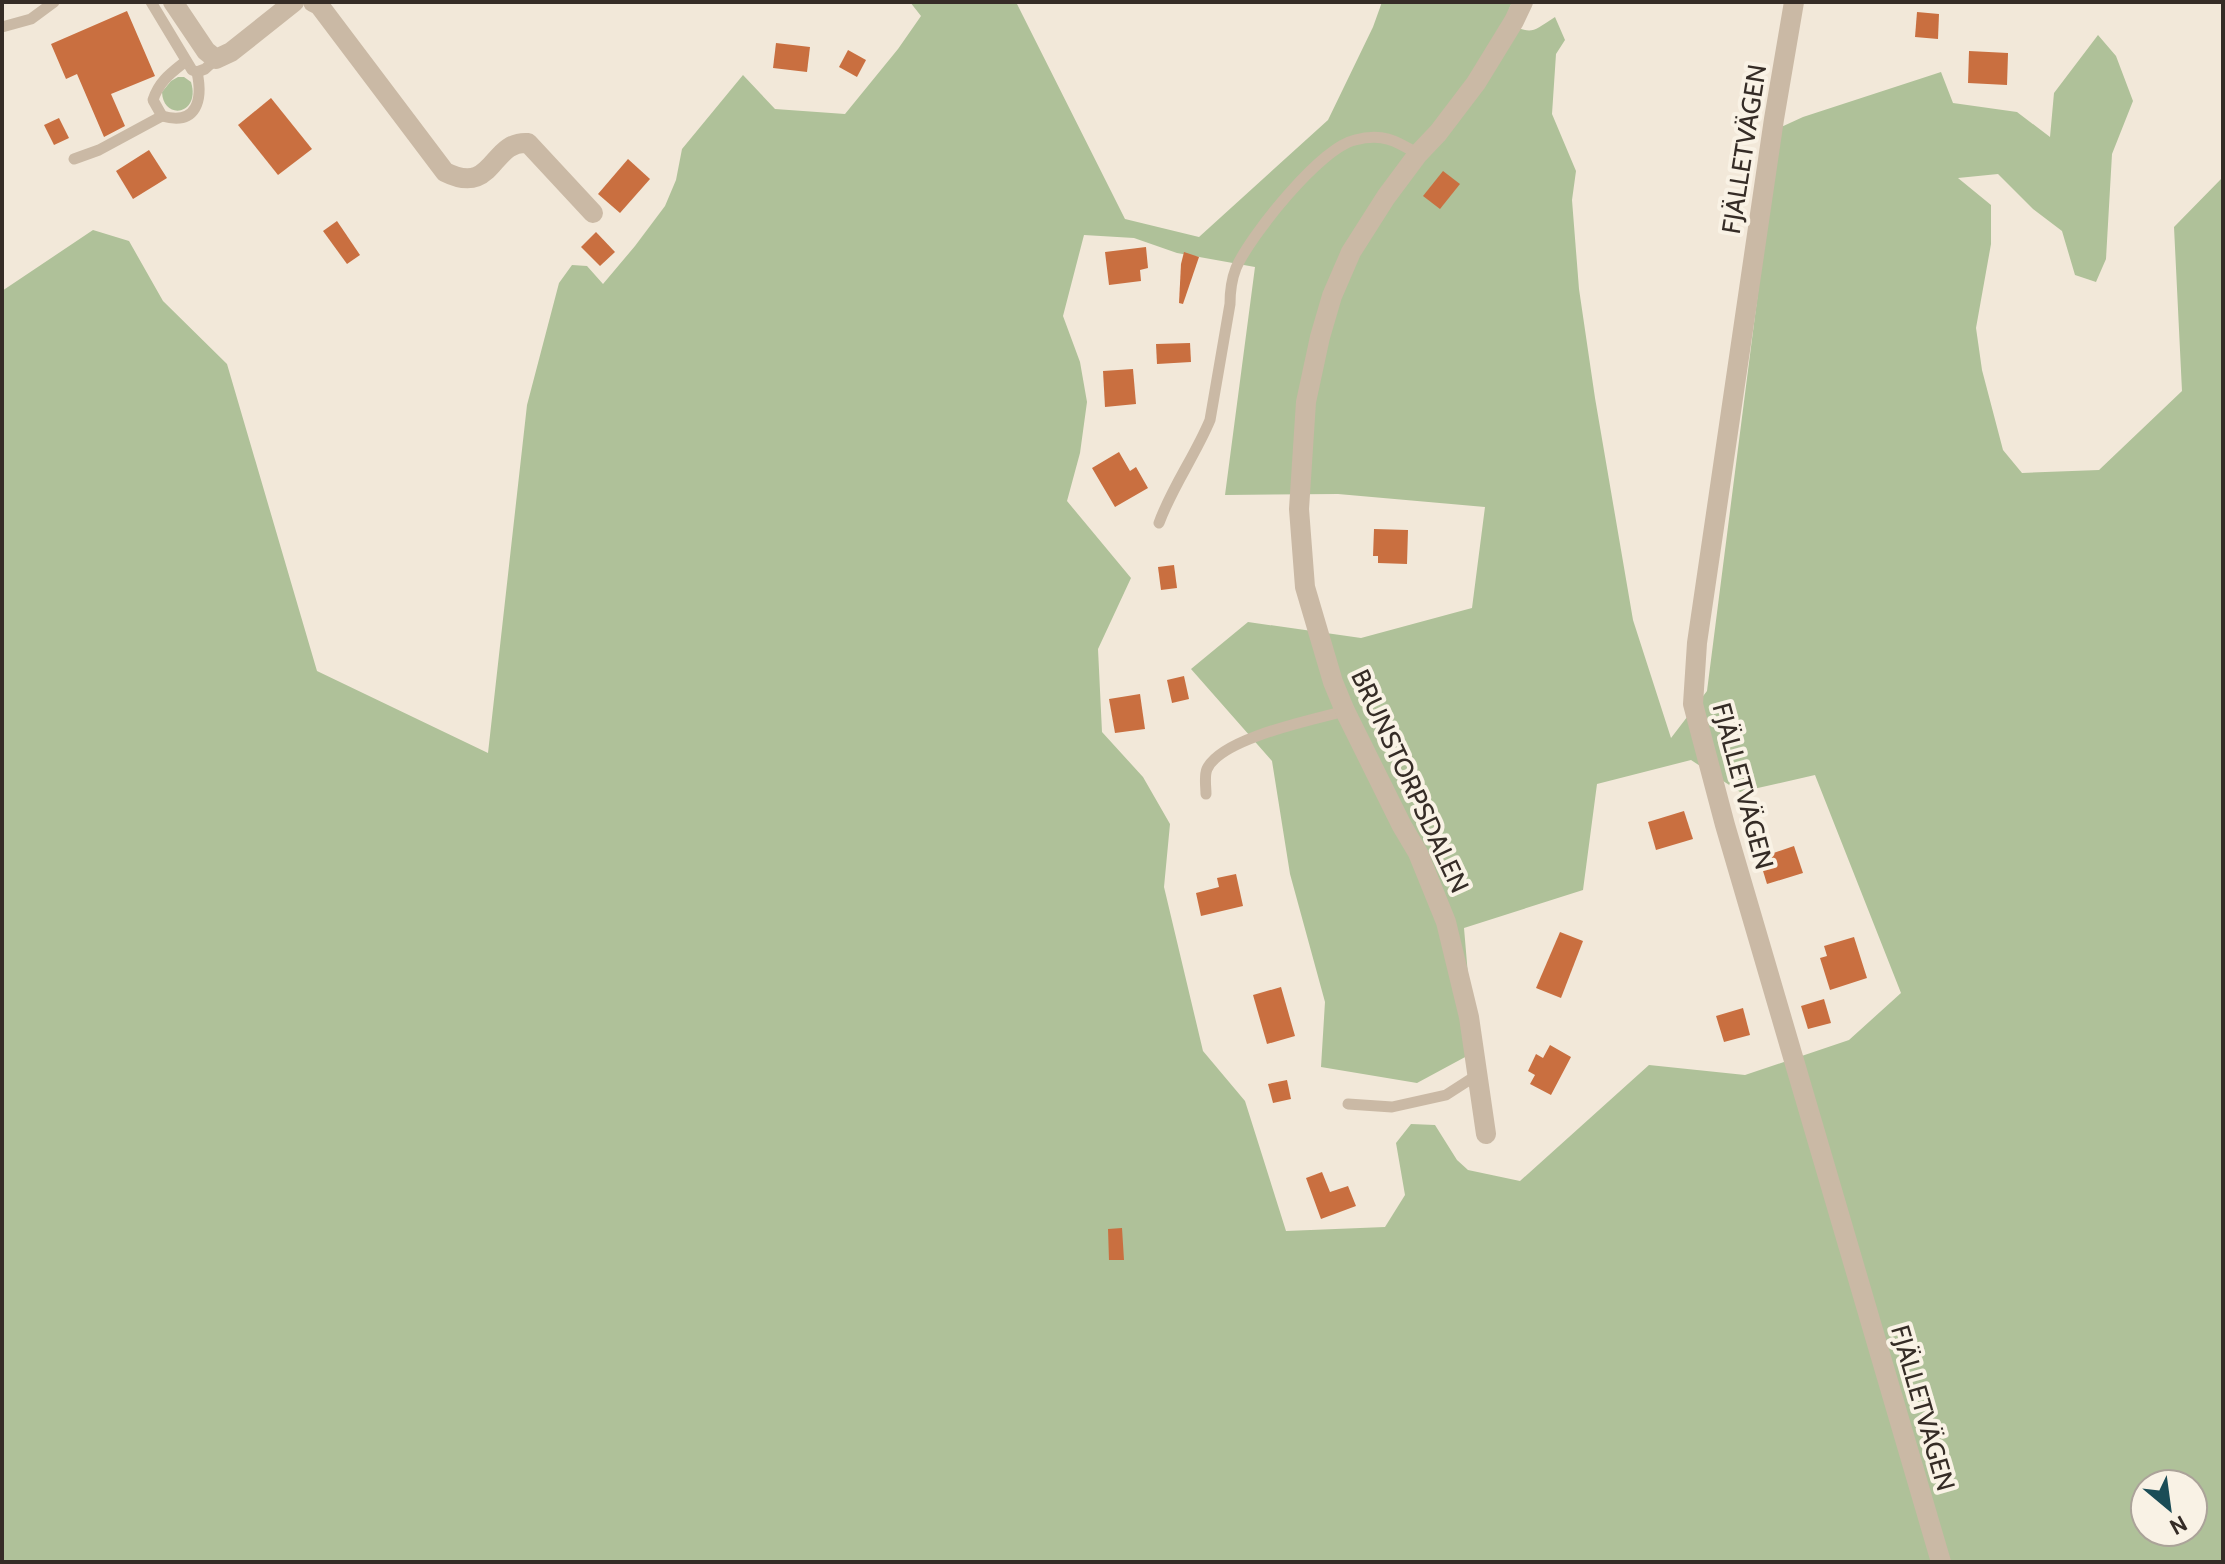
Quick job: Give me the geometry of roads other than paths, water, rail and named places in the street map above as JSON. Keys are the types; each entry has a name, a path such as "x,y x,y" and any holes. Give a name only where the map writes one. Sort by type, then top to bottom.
{"street":[{"path":"173,2 206,51 216,59 231,52 294,2"},
{"path":"313,2 319,5 445,172 459,179 473,179 485,172 508,148 518,142 528,143 593,213"},
{"name":"BRUNSTORPSDALEN","path":"1486,1134 1469,1017 1446,922 1418,853 1333,682 1305,587 1299,509 1306,402 1332,296 1351,252 1386,197 1476,83 1523,2"},
{"name":"FJÄLLETVÄGEN","path":"1794,2 1699,627 1693,704 1725,825 1941,1562"}],"lane":[{"path":"2,27 31,19 54,2"},
{"path":"151,2 192,70 205,69 216,59"},
{"path":"162,116 153,100 157,88 165,77 186,61"},
{"path":"74,159 99,150 162,116 178,119 194,110 199,103 200,92 197,72"},
{"path":"1159,523 1169,496 1210,420 1230,304 1230,285 1253,241 1292,190 1338,147 1353,140 1376,137 1393,139 1418,154"},
{"path":"1206,794 1206,770 1219,753 1236,744 1345,711"},
{"path":"1348,1104 1392,1107 1446,1095 1477,1075"}]}
